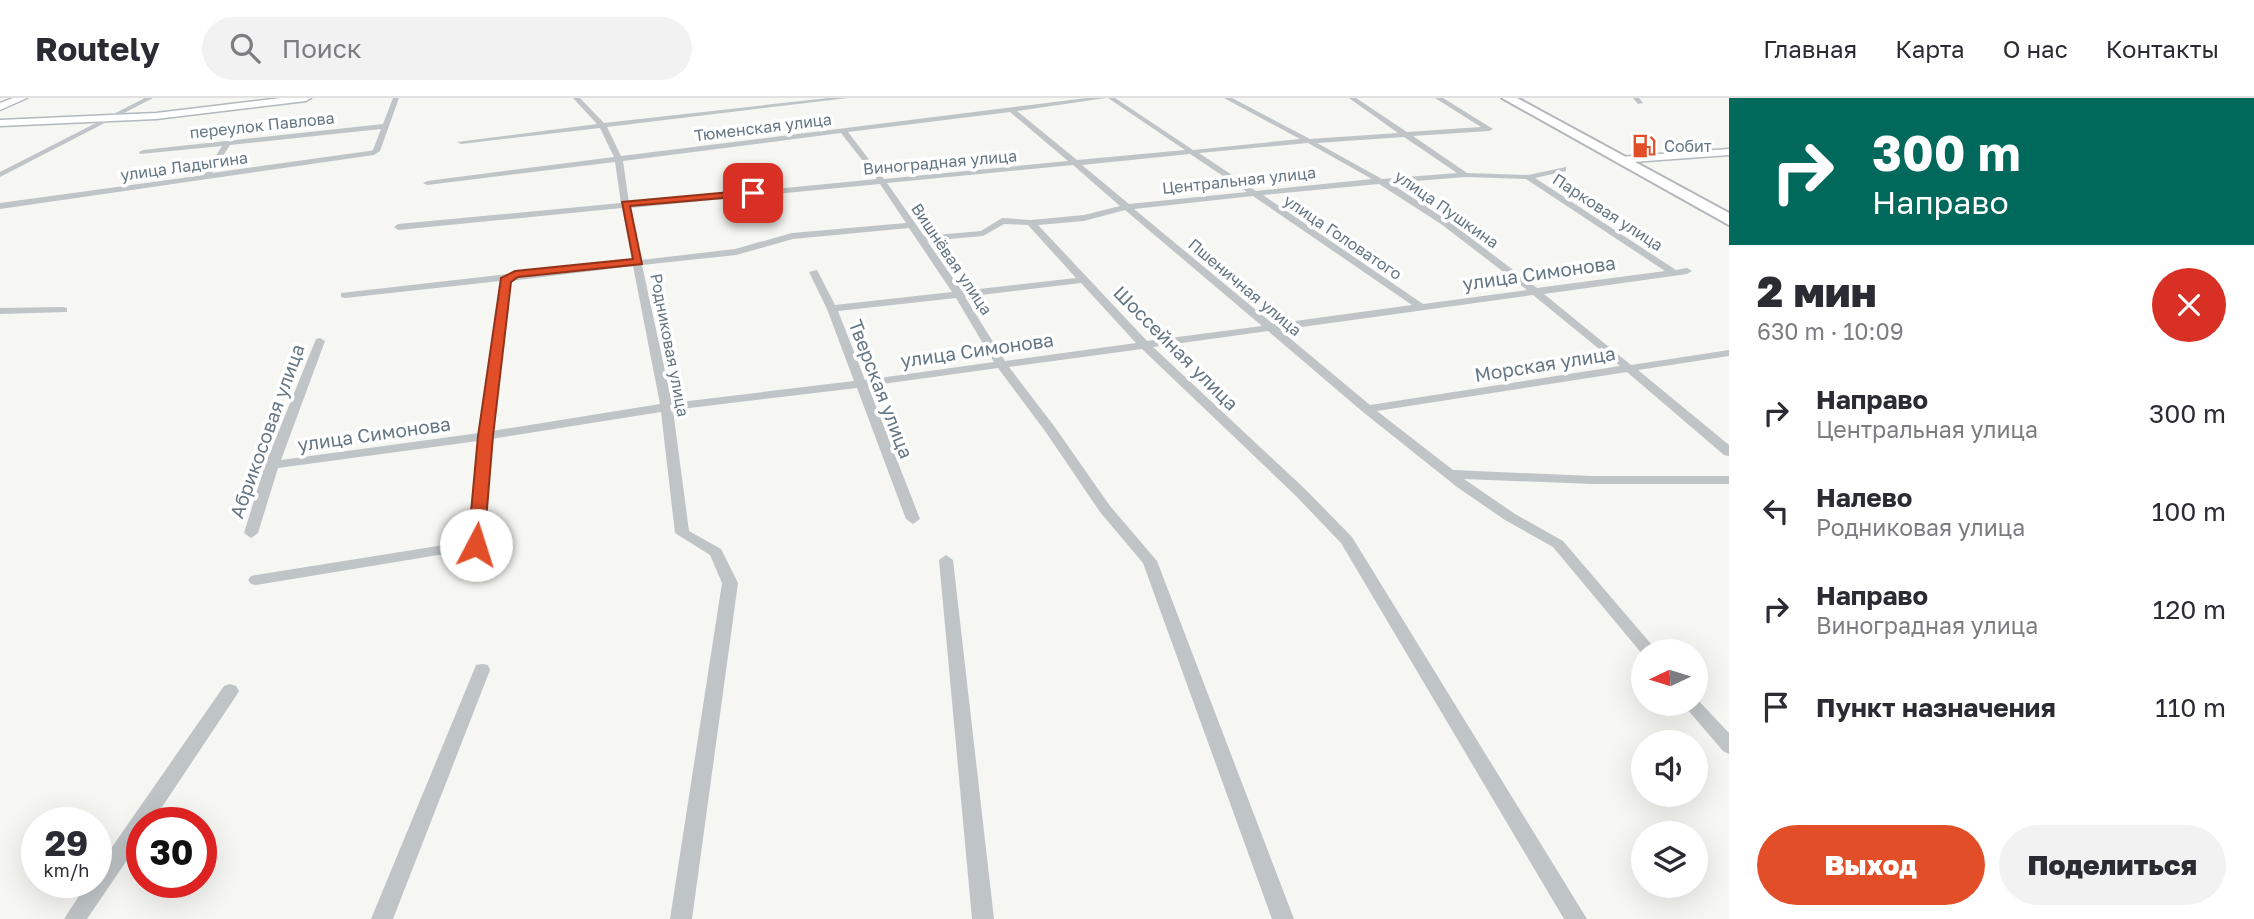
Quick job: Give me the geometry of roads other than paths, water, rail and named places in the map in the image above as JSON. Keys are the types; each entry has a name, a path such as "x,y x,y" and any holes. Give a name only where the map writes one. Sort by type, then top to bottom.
{"highway":[{"path":"1508,98 1729,220"}],"street":[{"path":"0,107 22,98"},
{"path":"0,174 150,98"},
{"path":"0,123 184,113 306,98"},
{"path":"385,126 396,98"},
{"name":"Родниковая улица","path":"576,98 603,126 620,159 625,204 667,407 681,533 716,552 730,583 681,919"},
{"path":"461,142 807,100 845,98"},
{"name":"Тюменская улица","path":"427,183 1103,98"},
{"name":"улица Головатого","path":"1111,98 1419,306"},
{"name":"улица Пушкина","path":"1227,98 1381,181 1443,221 1532,291 1574,320 1729,452"},
{"path":"1352,98 1466,176"},
{"name":"Виноградная улица","path":"398,227 1307,141 1484,131 1489,128 1438,98"},
{"name":"Пшеничная улица","path":"1012,110 1367,409 1456,479 1510,517 1558,544 1639,639"},
{"name":"переулок Павлова","path":"143,152 385,126"},
{"name":"улица Ладыгина","path":"0,206 371,153 376,150 385,126"},
{"name":"Вишнёвая улица","path":"843,131 882,181 958,293 1000,364 1051,429 1104,509 1150,561 1283,919"},
{"path":"206,177 227,143"},
{"path":"1619,159 1729,152"},
{"name":"Центральная улица","path":"921,239 983,233 1002,221 1031,223 1084,218 1125,207 1381,181 1466,176 1528,177 1563,169"},
{"name":"Парковая улица","path":"1528,177 1673,272"},
{"name":"Шоссейная улица","path":"1031,223 1144,345 1301,492 1347,540 1576,919"},
{"path":"345,295 515,274 736,252 792,236 910,225"},
{"name":"улица Симонова","path":"272,465 485,436 667,407 859,384 1687,271"},
{"name":"Тверская улица","path":"814,272 832,309 913,519"},
{"path":"256,580 476,545 485,436 505,280 515,274"},
{"path":"832,309 1084,280"},
{"path":"0,311 63,310"},
{"name":"Абрикосовая улица","path":"251,533 272,465 320,341"},
{"name":"Морская улица","path":"1367,409 1729,353"},
{"path":"1456,479 1729,480"},
{"path":"946,560 983,919"},
{"path":"382,919 482,670"},
{"path":"75,919 230,691"},
{"path":"1703,716 1729,746"}],"place":[{"name":"Собит","path":"1644,146"}]}
